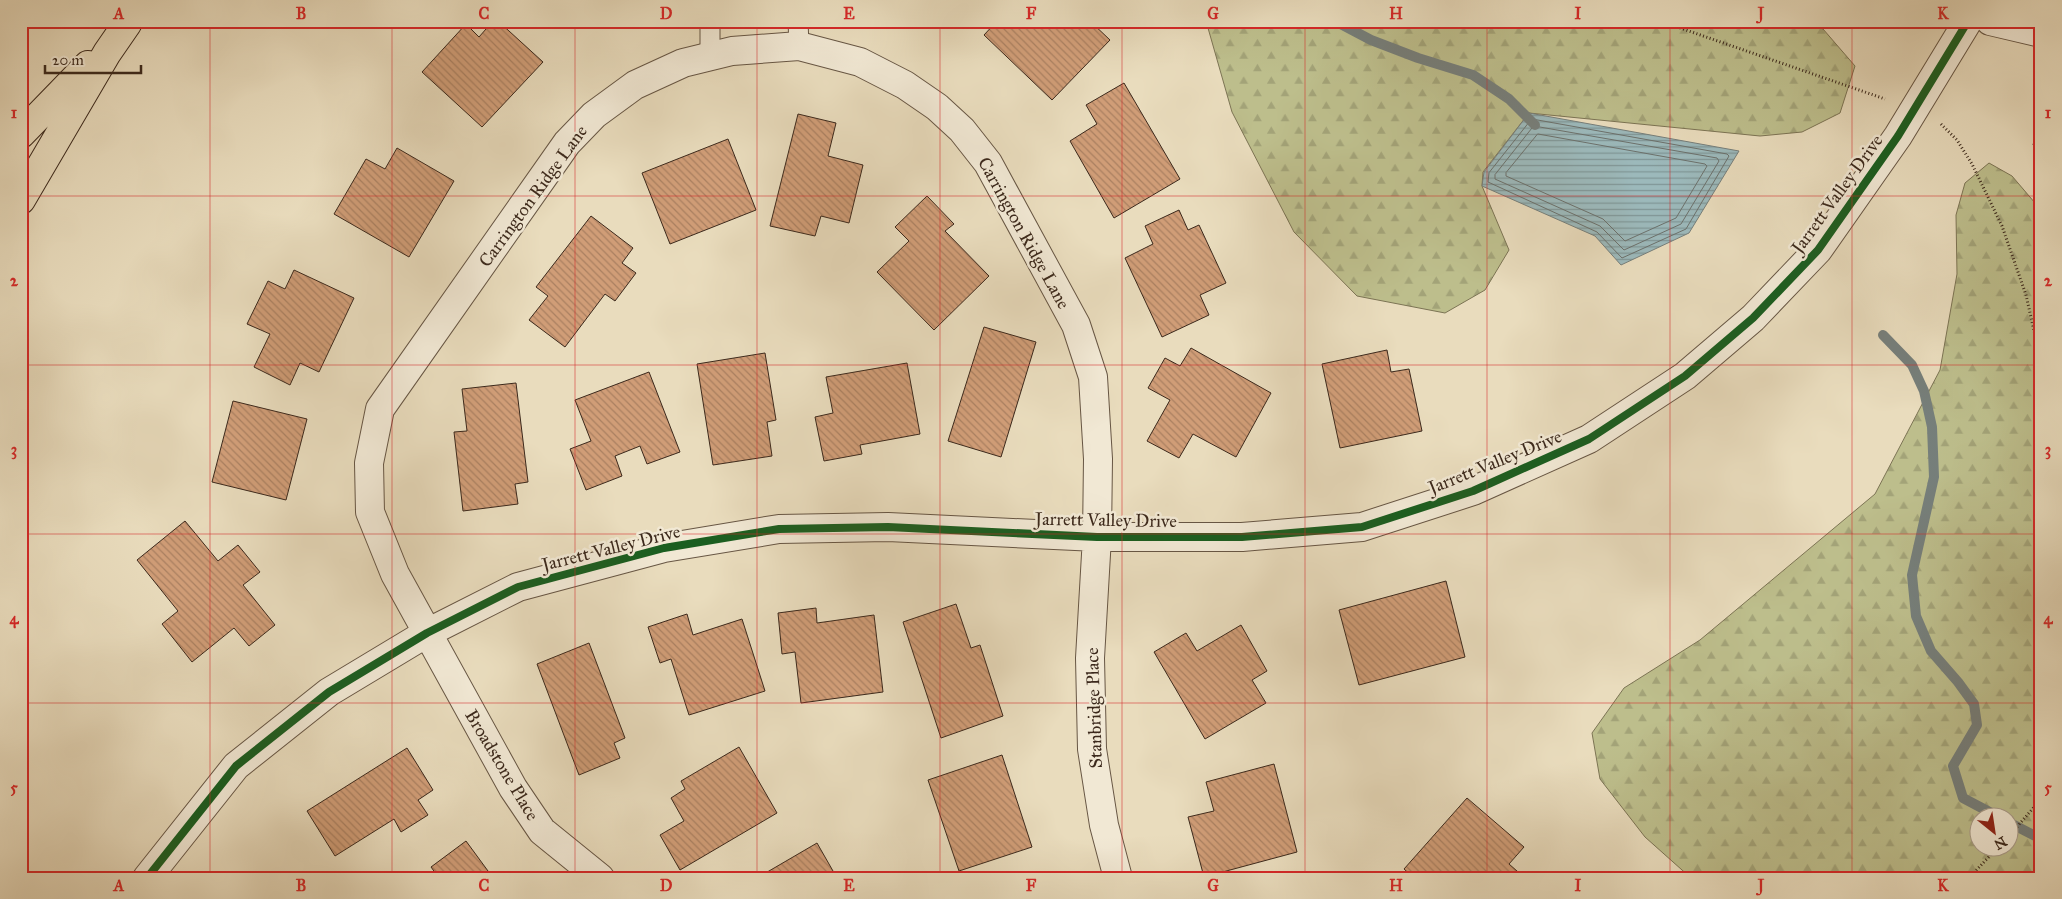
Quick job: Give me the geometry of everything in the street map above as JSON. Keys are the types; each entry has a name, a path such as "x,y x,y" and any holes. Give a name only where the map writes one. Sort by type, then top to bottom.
{"highway":[{"path":"21,134 128,23"},
{"path":"21,200 107,53 128,23"}],"street":[{"name":"Jarrett Valley Drive","path":"147,878 236,766 329,692 427,634 518,587 664,548 779,529 888,528 1097,537 1242,537 1362,527 1473,491 1589,439 1684,376 1754,318 1818,250 1898,136 1968,21"},
{"path":"1990,21 2041,33"},
{"name":"Carrington Ridge Lane","path":"427,634 395,574 370,512 369,463 380,409 573,136 594,114 635,85 683,63 798,34 905,85 937,107 962,130 988,163 1076,325 1094,377 1098,459 1097,537"},
{"name":"Stanbridge Place","path":"1097,537 1090,658 1092,748 1104,825 1118,878"},
{"name":"Broadstone Place","path":"427,634 513,788 542,831 600,878"}],"lane":[{"path":"710,21 710,57"}],"path":[{"path":"1660,21 1914,109 1941,123 1957,140 1972,164 2002,226 2026,295 2041,362"},
{"path":"2041,500 2036,514 2036,539 2041,565"},
{"path":"2020,823 2041,799"},
{"path":"1969,878 1990,856"}],"green space":[{"path":"1206,21 1801,21 1823,29 1855,66 1840,113 1802,132 1760,136 1529,113 1483,172 1482,186 1509,250 1485,290 1445,313 1357,296 1294,232 1232,112"},
{"path":"1989,163 2012,176 2041,210 2041,878 1691,878 1645,837 1600,779 1592,733 1624,688 1700,640 1875,494 1940,370 1957,274 1956,215 1965,183"}],"water":[{"path":"1529,113 1739,151 1689,233 1621,265 1595,236 1482,186 1484,172"}],"building":[{"path":"493,21 498,21 543,62 482,127 422,72 466,24 479,37"},
{"path":"548,21 560,21 551,26"},
{"path":"997,21 1090,21 1110,40 1052,100 984,35"},
{"path":"1124,83 1180,179 1114,218 1070,141 1097,124 1086,105"},
{"path":"798,114 836,123 828,156 863,165 849,223 821,216 815,236 770,226"},
{"path":"2041,115 2041,147 2033,145"},
{"path":"728,139 756,210 670,244 642,173"},
{"path":"397,148 454,181 409,257 334,214 366,159 385,169"},
{"path":"927,196 954,224 945,231 989,276 934,330 877,272 909,241 895,227"},
{"path":"1179,210 1188,230 1199,225 1226,283 1200,295 1209,315 1162,337 1125,258 1153,244 1145,226"},
{"path":"591,216 633,248 622,263 636,273 615,301 605,294 565,347 529,320 548,296 536,287"},
{"path":"294,270 354,298 319,372 300,363 290,385 254,367 270,334 247,324 268,281 285,289"},
{"path":"984,327 1036,342 1001,457 948,441"},
{"path":"1191,348 1271,393 1236,457 1193,434 1179,458 1147,441 1170,400 1148,388 1165,358 1180,366"},
{"path":"1387,350 1391,372 1409,369 1422,431 1340,448 1322,364"},
{"path":"765,353 776,420 767,422 772,456 713,465 697,364"},
{"path":"907,363 920,434 860,445 862,454 824,461 815,417 833,413 826,377"},
{"path":"649,372 680,452 647,464 640,446 615,456 622,476 586,490 570,449 591,441 575,400"},
{"path":"516,383 528,482 515,484 518,504 463,511 454,432 467,431 462,389"},
{"path":"233,401 307,419 286,500 212,482"},
{"path":"185,521 218,561 238,545 260,572 243,585 275,625 249,646 234,628 192,662 162,624 178,611 137,560"},
{"path":"1446,581 1465,657 1359,685 1339,610"},
{"path":"956,604 971,648 980,645 1003,716 941,738 903,622"},
{"path":"816,608 817,623 874,615 883,692 801,703 795,652 782,654 778,613"},
{"path":"687,614 693,635 742,619 765,691 689,715 671,659 660,663 648,627"},
{"path":"1241,625 1267,671 1252,680 1266,703 1205,739 1154,652 1186,633 1197,651"},
{"path":"589,643 625,738 614,743 620,758 579,775 537,664"},
{"path":"739,747 777,813 680,870 660,835 684,821 671,798 685,789 681,781"},
{"path":"407,748 433,790 418,800 428,815 401,832 394,819 335,856 307,811"},
{"path":"1002,755 1032,847 959,871 928,780"},
{"path":"1274,764 1297,852 1204,877 1188,817 1214,811 1206,782"},
{"path":"1467,798 1524,847 1509,864 1525,878 1414,878 1404,869"},
{"path":"466,841 488,871 479,878 439,878 431,867"},
{"path":"817,843 837,878 757,878"}],"waterway":[{"path":"1335,21 1371,40 1418,58 1473,75 1509,99 1535,125"},
{"path":"1883,335 1912,365 1924,391 1932,427 1934,477 1912,575 1916,616 1931,651 1974,704 1977,725 1953,766 1963,798 1978,806"},
{"path":"2020,828 2041,839"}],"cycle path":[{"path":"147,878 236,766 329,692 427,633 518,587 664,548 779,529 888,527 1097,537 1242,537 1362,527 1473,491 1589,439 1685,376 1753,318 1818,250 1898,136 1968,21"}]}
